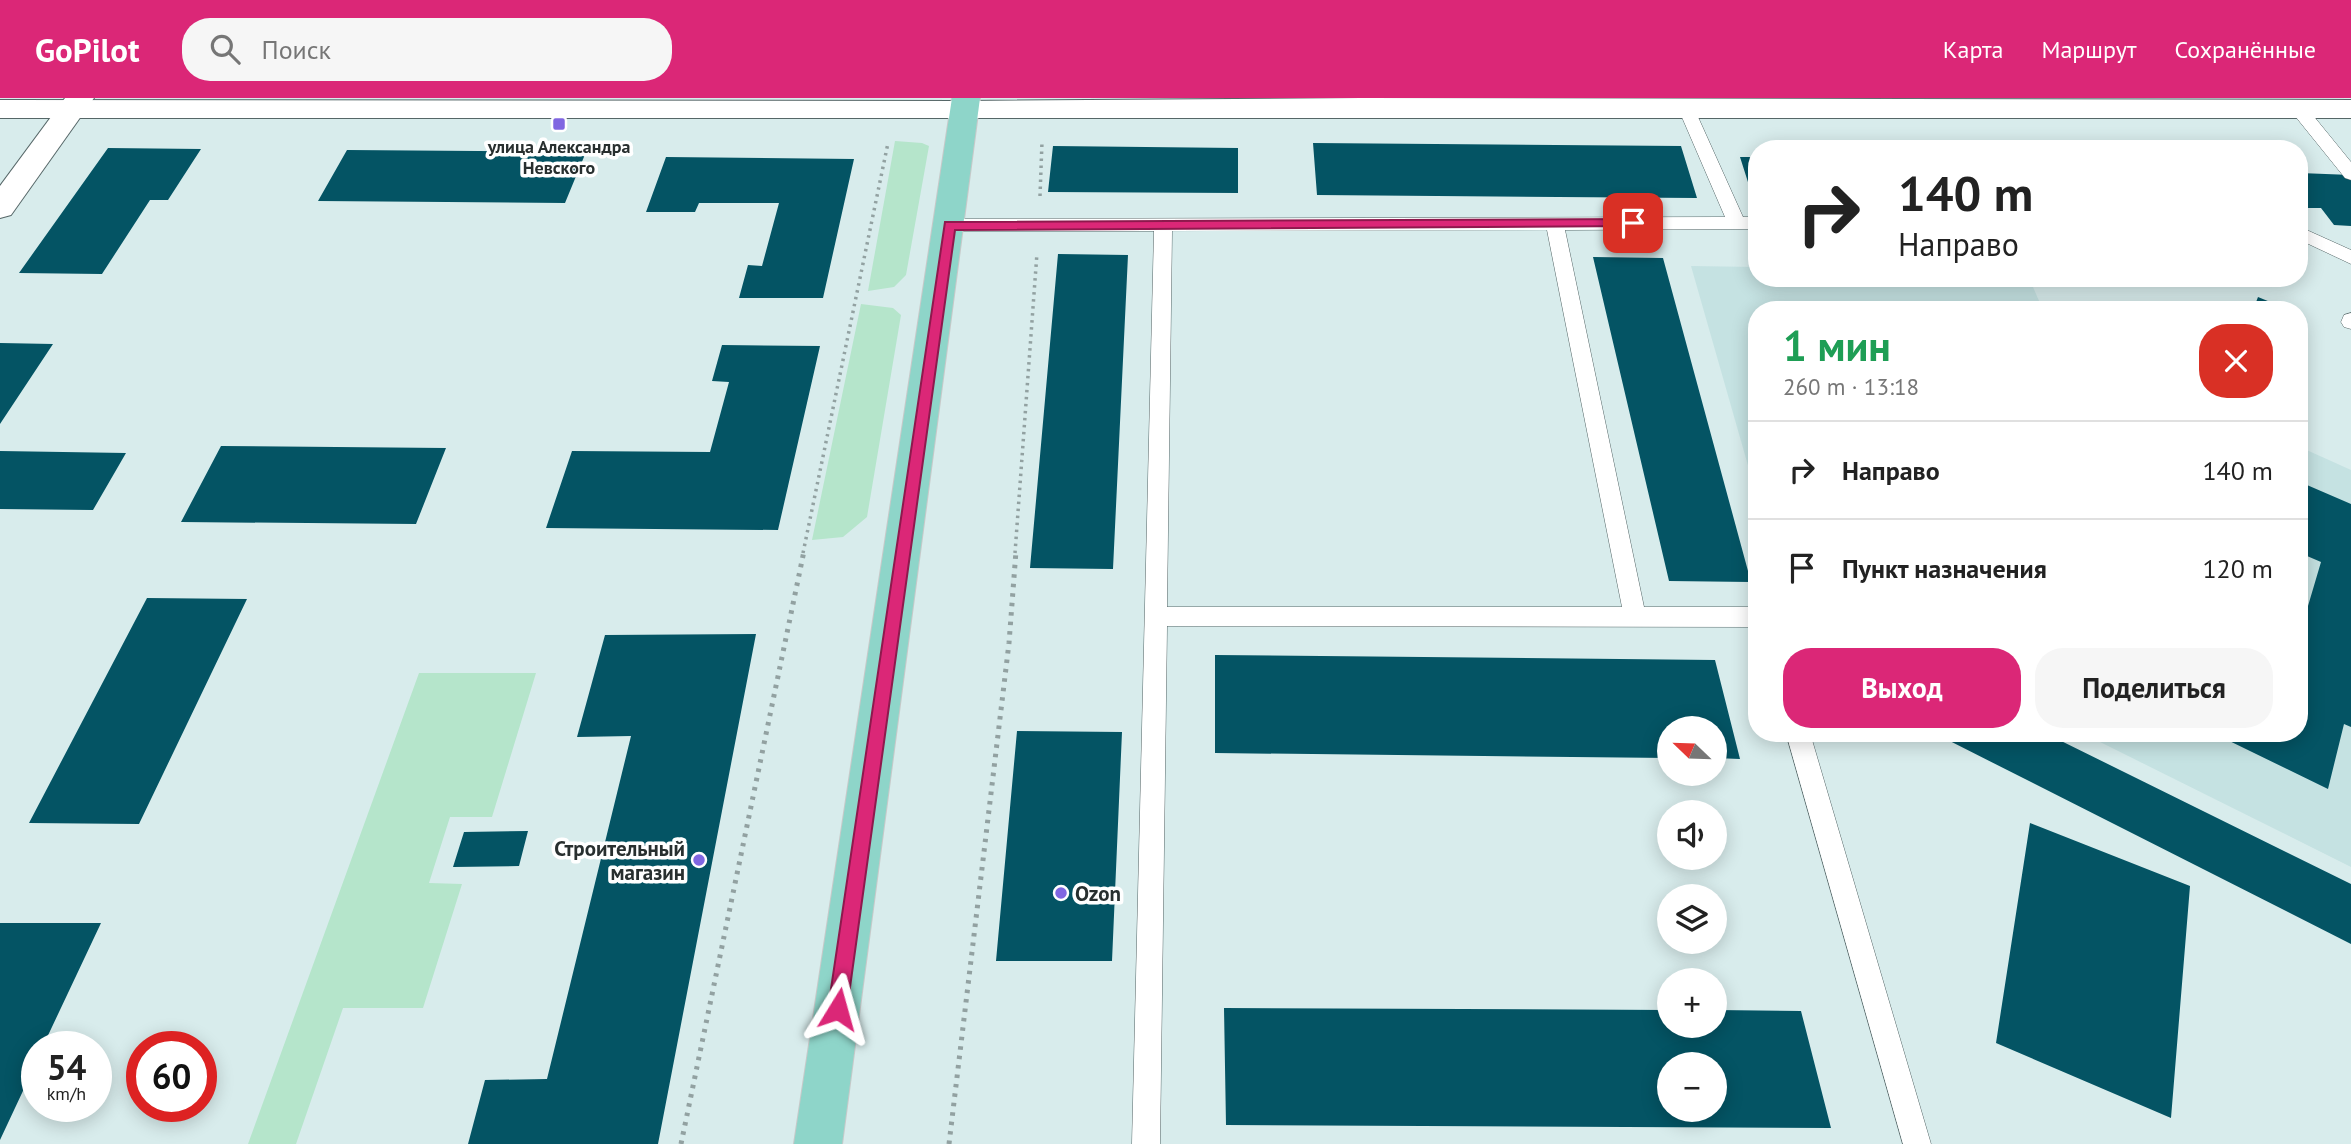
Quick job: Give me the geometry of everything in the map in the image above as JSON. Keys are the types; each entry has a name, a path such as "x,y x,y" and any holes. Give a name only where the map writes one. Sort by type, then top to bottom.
{"main road":[{"path":"0,208 76,104"},
{"path":"0,109 76,104 2351,109"},
{"path":"818,1144 965,104"}],"lane":[{"path":"2297,107 2351,174"},
{"path":"1686,108 1737,223"},
{"path":"1555,223 1635,617"},
{"path":"949,225 1748,223"},
{"path":"1146,1144 1163,225"},
{"path":"2308,237 2351,258"},
{"path":"1156,617 1748,617"},
{"path":"1801,742 1917,1144"}],"path":[{"path":"949,1144 1009,643 1039,225 1042,136"},
{"path":"681,1144 889,139"}],"shaded area":[{"path":"1691,266 1748,267 1748,287 2033,287 2039,301 1748,301 1748,466"},
{"path":"2308,451 2351,470 2351,867 2100,742 2308,742"}],"green space":[{"path":"895,141 929,146 906,275 894,287 868,291"},
{"path":"861,304 893,308 901,315 867,517 843,537 812,540"},
{"path":"419,673 536,673 492,817 450,817 429,883 462,884 423,1008 343,1008 296,1144 248,1144"}],"building":[{"path":"1313,143 1681,146 1697,198 1317,195"},
{"path":"1053,146 1238,148 1238,193 1048,192"},
{"path":"108,148 201,149 168,200 150,200 102,274 19,273"},
{"path":"347,150 586,152 565,203 318,201"},
{"path":"666,157 854,159 823,298 739,298 748,265 762,266 779,203 699,203 695,212 646,212"},
{"path":"1740,157 1748,157 1748,182"},
{"path":"2308,173 2351,175 2351,226 2334,225 2321,208 2308,208"},
{"path":"1058,254 1128,255 1113,569 1030,568"},
{"path":"1593,257 1663,258 1748,571 1748,582 1669,581"},
{"path":"0,343 53,344 0,424"},
{"path":"722,345 820,346 778,530 546,528 572,451 710,452 729,382 712,381"},
{"path":"221,446 446,448 416,524 181,522"},
{"path":"0,451 126,453 93,510 0,509"},
{"path":"2308,485 2351,504 2351,727 2344,724 2328,789 2231,742 2308,742 2308,606 2321,562 2308,556"},
{"path":"147,598 247,599 139,824 29,823"},
{"path":"756,634 658,1144 468,1144 485,1080 547,1079 631,736 577,737 605,635"},
{"path":"1215,655 1715,660 1740,759 1727,758 1727,716 1657,716 1657,758 1215,753"},
{"path":"1017,731 1122,732 1112,961 996,961"},
{"path":"1952,742 2063,742 2351,884 2351,944"},
{"path":"2030,823 2190,886 2171,1118 1996,1043"},
{"path":"528,831 519,866 453,867 464,832"},
{"path":"0,923 101,923 50,1031 21,1031 21,1095 0,1140"},
{"path":"1224,1008 1657,1010 1657,1038 1727,1038 1727,1010 1801,1011 1831,1128 1226,1125"}],"place":[{"name":"улица Александра Невского","path":"559,124"},
{"name":"Строительный магазин","path":"699,860"},
{"name":"Ozon","path":"1061,893"}],"route":[{"path":"838,1009 949,225 1633,223"}]}
